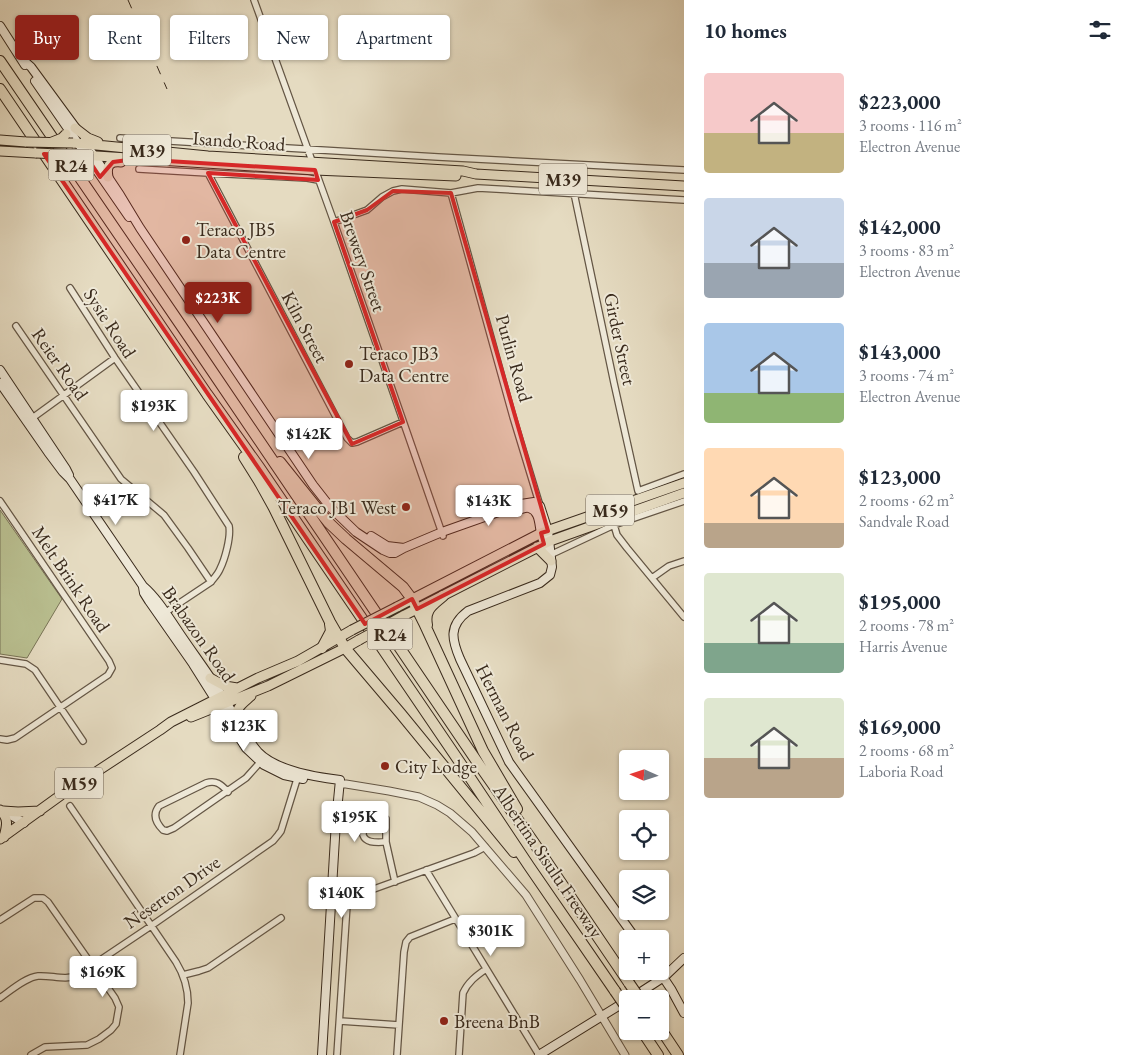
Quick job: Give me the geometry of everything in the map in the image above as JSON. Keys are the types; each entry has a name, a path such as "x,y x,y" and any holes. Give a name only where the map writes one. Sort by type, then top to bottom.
{"highway":[{"name":"Albertina Sisulu Freeway","path":"0,61 634,990"},
{"name":"Albertina Sisulu Freeway","path":"0,88 619,997"},
{"path":"222,416 226,428 259,481 345,648 407,720 501,838 529,866"},
{"path":"250,428 272,452 328,522 403,588 412,599 483,751 524,820 532,840"},
{"path":"430,637 426,620 427,612 443,596"},
{"path":"322,648 331,631 330,622"},
{"path":"648,1040 658,1055"},
{"path":"668,1040 678,1055"}],"main road":[{"path":"0,26 22,60 31,67 44,90 123,210 140,228"},
{"path":"50,143 62,138 70,130"},
{"path":"70,130 112,146"},
{"name":"Isando Road","path":"0,140 112,146 431,176 476,174 684,186"},
{"name":"Isando Road","path":"0,151 135,159 314,166"},
{"path":"87,156 108,177 140,228 313,485 331,508 356,532 386,552 395,553 434,536 528,508 536,513 544,532"},
{"path":"108,177 107,168 110,164 116,161 131,162 135,159"},
{"name":"Brabazon Road","path":"0,370 3,381 30,420 59,468 70,479 143,586 151,593 193,664 221,701"},
{"name":"M59","path":"221,701 236,688 298,661 352,630 544,532 684,483"},
{"name":"M59","path":"2,838 104,766 160,730 221,701 254,692 345,648 544,544 684,492"},
{"path":"443,534 526,502 534,502 540,506"},
{"name":"Purlin Road","path":"540,506 544,532"},
{"name":"Herman Road","path":"544,532 544,544 550,556 551,573 543,581 476,607 464,614 453,631 454,642 509,762 630,930"},
{"path":"544,544 550,556"},
{"name":"Brabazon Road","path":"163,614 210,678 221,701"},
{"path":"210,678 225,686 236,688"},
{"path":"236,720 238,708 254,692"},
{"path":"221,701 259,753 262,760"},
{"path":"221,701 246,748 262,760 277,764 298,776 342,783 336,821 322,1055"},
{"path":"1,810 18,812 40,811"},
{"path":"1,810 24,823"},
{"path":"1,810 6,822 2,838"},
{"path":"669,969 684,958"},
{"path":"642,990 654,980"},
{"path":"665,980 684,1013"},
{"path":"539,1055 619,1006"}],"street":[{"name":"Brewery Street","path":"254,0 443,534"},
{"name":"Isando Road","path":"120,138 684,170"},
{"path":"139,169 318,180"},
{"name":"Kiln Street","path":"208,173 347,438 352,443 357,442 403,422"},
{"path":"334,222 367,210 382,197 402,189 451,193 478,188 684,200"},
{"name":"Purlin Road","path":"451,193 540,506"},
{"name":"Girder Street","path":"574,193 638,490 684,474"},
{"name":"Sysie Road","path":"70,288 229,526 229,537 222,566 217,575 211,582 163,614"},
{"name":"Reier Road","path":"16,326 120,479 164,515 211,582"},
{"path":"30,420 115,358"},
{"name":"Melt Brink Road","path":"0,501 112,668 108,675 60,708"},
{"path":"550,556 614,525 684,501"},
{"path":"614,525 617,535 684,617"},
{"path":"652,578 669,566 684,561"},
{"path":"0,660 26,664 32,667 83,741"},
{"path":"0,739 15,738 60,708"},
{"path":"228,792 218,783 206,782 159,806 155,813 156,820 163,830 172,830 228,792 246,778 262,760"},
{"name":"Neserton Drive","path":"0,998 30,978 40,976 71,978 78,975 275,838 282,829 298,776"},
{"path":"342,783 419,797 437,805 463,824 526,895 625,1055"},
{"path":"70,806 183,975 188,1003 180,1055"},
{"path":"364,811 364,838 367,841 386,842"},
{"path":"386,819 386,842 395,882"},
{"path":"337,1055 347,902 351,898 474,853 485,847"},
{"path":"426,870 539,1055"},
{"path":"0,920 34,898 46,899 117,1002 118,1014 114,1028 90,1044 50,1046 42,1048 31,1055"},
{"path":"183,975 208,968 281,918"},
{"path":"397,1055 406,942 413,936 455,919"},
{"path":"459,1055 463,994 473,979 486,969"},
{"path":"340,1021 399,1025"}],"highlighted area":[{"path":"44,154 86,156 100,177 113,162 135,159 315,170 318,180 208,173 352,444 403,422 334,222 367,210 393,191 451,193 548,531 541,533 544,544 417,609 412,599 365,624"}],"green space":[{"path":"0,510 62,599 27,658 0,654"}],"railway":[{"path":"128,0 167,89"}],"place":[{"name":"Teraco JB5 Data Centre","path":"186,240"},
{"name":"Teraco JB3 Data Centre","path":"349,364"},
{"name":"Teraco JB1 West","path":"406,507"},
{"name":"City Lodge","path":"385,766"},
{"name":"Breena BnB","path":"444,1021"}]}
